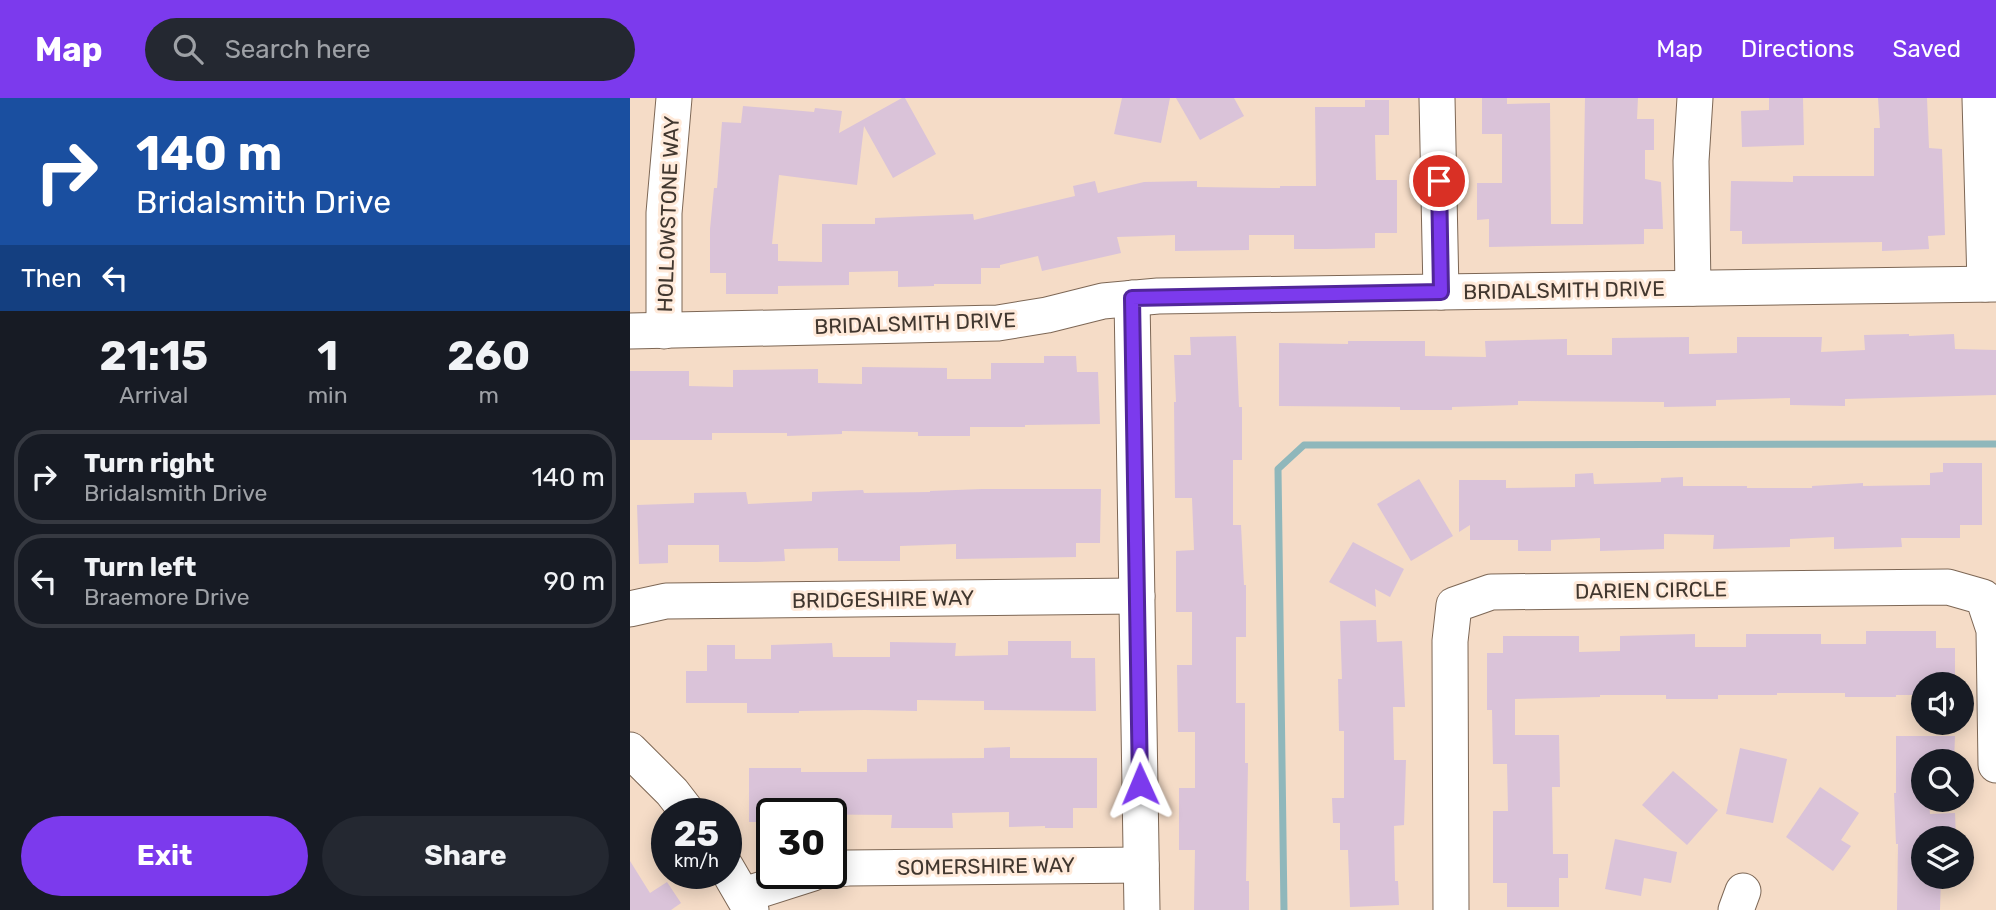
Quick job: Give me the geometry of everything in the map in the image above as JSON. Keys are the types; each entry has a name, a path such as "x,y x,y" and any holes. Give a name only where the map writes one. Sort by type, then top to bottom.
{"street":[{"name":"HOLLOWSTONE WAY","path":"647,331 664,213 674,98"},
{"path":"1437,98 1441,292"},
{"path":"1693,288 1691,161 1695,98"},
{"path":"1980,98 1990,284"},
{"name":"BRIDALSMITH DRIVE","path":"647,331 998,323 1047,315 1103,301 1132,298 1990,284"},
{"path":"1132,298 1142,910"},
{"name":"DARIEN CIRCLE","path":"1451,910 1450,641 1454,605 1491,592 1948,587 1983,597 1994,630 1996,765"},
{"name":"BRIDGESHIRE WAY","path":"630,609 666,601 1137,596"},
{"path":"630,750 677,798"},
{"name":"SOMERSHIRE WAY","path":"847,868 1142,864"}],"building":[{"path":"905,98 936,154 893,178 864,126 857,185 779,175 772,244 778,244 778,261 822,262 822,224 875,224 875,218 973,214 974,220 1075,196 1073,186 1095,181 1098,193 1144,182 1197,181 1197,187 1316,186 1315,107 1365,107 1365,100 1389,100 1389,135 1375,135 1376,180 1397,180 1397,233 1375,233 1375,248 1326,249 1294,249 1294,235 1249,235 1249,250 1175,251 1175,235 1117,237 1121,253 1042,271 1038,256 1000,265 1000,268 981,268 981,284 898,287 898,271 849,272 849,285 778,286 778,294 726,294 726,273 710,273 710,229 714,188 717,188 722,122 741,123 743,106 814,112 815,108 842,111 839,133"},
{"path":"1122,98 1170,98 1161,143 1114,134"},
{"path":"1176,98 1234,98 1244,116 1200,140"},
{"path":"1482,98 1507,98 1507,104 1550,103 1551,224 1583,224 1585,98 1638,98 1637,119 1654,119 1654,150 1645,150 1645,179 1661,182 1663,229 1644,229 1644,244 1489,247 1489,219 1477,220 1477,183 1502,183 1502,134 1482,134"},
{"path":"1769,98 1803,98 1804,145 1742,147 1741,111 1769,110"},
{"path":"1878,98 1927,98 1929,148 1942,149 1945,235 1928,236 1929,249 1882,251 1882,242 1742,244 1742,231 1730,231 1731,181 1793,182 1793,176 1874,176 1874,128 1880,128"},
{"path":"1954,334 1955,349 1996,350 1996,395 1845,399 1845,406 1790,405 1790,398 1716,400 1716,406 1664,407 1664,402 1518,401 1518,405 1452,407 1452,410 1279,406 1279,343 1425,341 1425,356 1486,357 1485,341 1567,339 1567,355 1612,355 1612,338 1689,337 1689,354 1737,353 1737,337 1822,337 1821,352 1865,350 1864,335"},
{"path":"1236,336 1239,407 1242,407 1242,460 1233,460 1233,525 1241,525 1246,585 1246,637 1236,637 1236,703 1245,703 1245,763 1248,763 1246,881 1249,881 1249,910 1194,910 1195,850 1179,850 1179,788 1195,788 1195,732 1178,732 1177,665 1192,665 1192,612 1176,612 1176,551 1194,550 1192,498 1175,498 1174,355 1191,355 1190,337"},
{"path":"1044,356 1076,356 1077,372 1098,372 1100,424 970,427 970,436 842,431 842,434 787,436 787,433 712,433 712,440 630,440 630,371 689,371 689,386 733,387 733,370 818,369 818,383 862,384 862,367 947,368 947,379 991,379 991,363 1044,363"},
{"path":"1943,463 1982,463 1982,525 1960,525 1960,538 1901,538 1902,547 1834,549 1834,537 1790,539 1790,547 1713,549 1714,535 1664,534 1664,549 1600,551 1600,538 1551,540 1551,551 1518,551 1518,540 1470,540 1470,525 1459,532 1459,480 1506,480 1506,488 1575,487 1575,474 1593,473 1594,484 1661,482 1661,478 1683,477 1683,486 1812,488 1863,483 1863,486 1930,485 1930,473 1943,472"},
{"path":"1419,479 1453,536 1411,561 1377,504"},
{"path":"1101,489 1100,543 1076,543 1076,557 956,559 956,544 900,546 900,561 838,561 838,548 784,549 785,561 756,562 719,562 719,545 668,545 668,563 639,564 637,505 694,503 694,493 746,492 748,504 812,501 812,492"},
{"path":"1353,542 1404,569 1390,597 1375,589 1376,607 1329,582"},
{"path":"1376,620 1377,642 1402,641 1405,707 1393,707 1394,760 1406,760 1404,825 1394,826 1395,881 1398,881 1399,905 1350,907 1348,850 1340,850 1340,823 1333,823 1332,798 1344,798 1344,731 1339,731 1338,679 1342,679 1340,621"},
{"path":"1866,631 1936,631 1936,648 1955,648 1955,672 1911,672 1911,695 1896,697 1845,697 1845,693 1777,693 1718,695 1718,699 1666,699 1666,695 1600,695 1515,699 1515,735 1559,735 1560,787 1552,787 1553,854 1568,854 1568,878 1559,878 1559,907 1507,907 1507,883 1493,883 1493,811 1508,811 1507,764 1493,764 1492,710 1487,710 1487,653 1503,653 1503,636 1579,636 1579,652 1620,651 1620,636 1695,634 1695,647 1746,647 1746,634 1821,634 1821,644 1866,644"},
{"path":"1008,641 1071,641 1071,658 1095,658 1096,711 984,710 984,701 917,700 917,711 747,713 747,703 686,703 686,671 707,671 707,645 735,645 735,659 771,659 771,645 832,643 833,657 890,657 890,642 956,643 955,656 1008,655"},
{"path":"1896,736 1955,736 1954,749 1911,749 1911,812 1955,813 1956,826 1911,826 1911,889 1941,889 1940,910 1897,910"},
{"path":"1010,747 1010,758 1097,758 1097,808 1073,808 1073,828 1009,827 1009,812 952,813 953,828 891,828 892,815 847,815 847,798 756,798 756,822 749,822 749,768 801,768 801,772 867,772 867,759 984,758 984,748"},
{"path":"1740,748 1787,759 1773,823 1726,814"},
{"path":"1673,771 1718,810 1687,845 1642,805"},
{"path":"1820,787 1859,813 1841,840 1851,846 1833,871 1786,837"},
{"path":"1615,839 1677,852 1671,883 1644,878 1641,896 1605,889"},
{"path":"630,861 650,893 656,889 672,889 681,903 671,910 630,910"}],"waterway":[{"path":"1284,910 1278,469 1304,445 1996,444"}],"route":[{"path":"1140,784 1132,298 1441,292 1439,181"}]}
